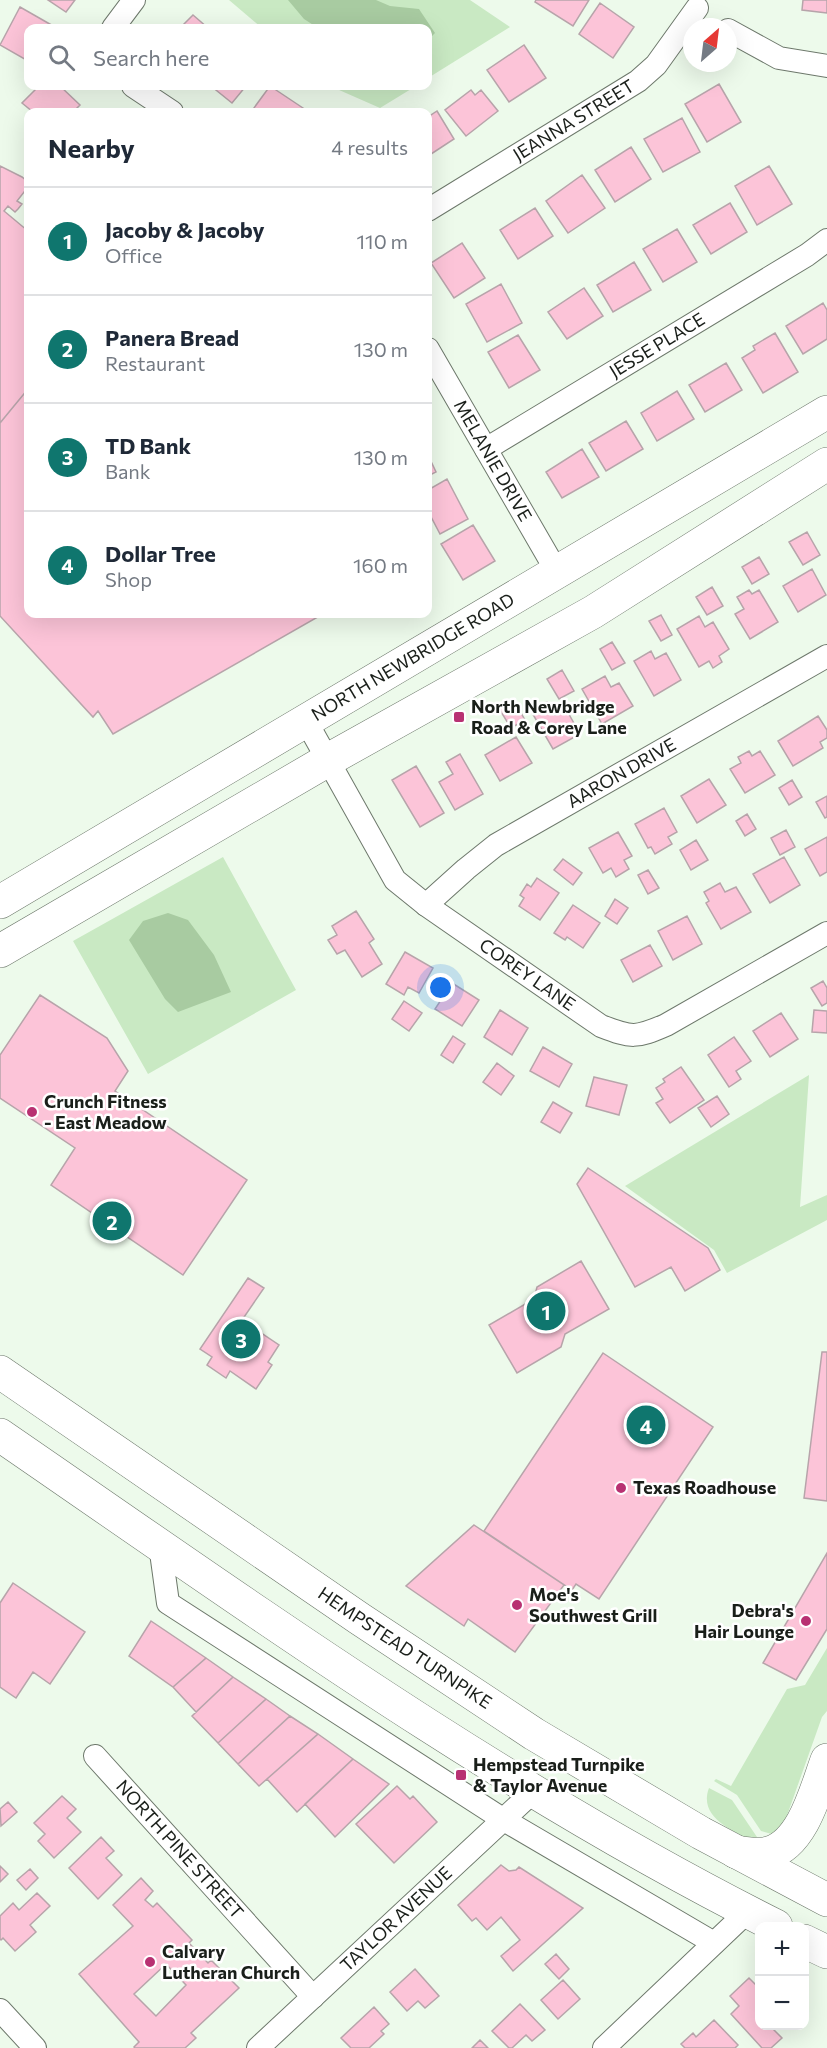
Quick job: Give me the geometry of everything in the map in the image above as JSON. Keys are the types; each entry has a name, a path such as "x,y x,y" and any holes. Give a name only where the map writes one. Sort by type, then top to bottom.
{"main road":[{"name":"NORTH NEWBRIDGE ROAD","path":"0,902 827,412"},
{"path":"0,951 328,760 593,612 827,464"},
{"path":"91,848 109,888"},
{"name":"HEMPSTEAD TURNPIKE","path":"0,1372 351,1613 534,1734 671,1816 827,1900"},
{"path":"0,1435 332,1664 626,1846 768,1922"},
{"path":"332,1664 444,1723 503,1750 515,1753 522,1751 534,1734"},
{"path":"736,1852 768,1853 782,1847 790,1840 804,1818 827,1760"},
{"path":"809,1944 827,1953"}],"street":[{"path":"116,24 134,0"},
{"path":"691,4 711,18"},
{"name":"JEANNA STREET","path":"432,208 638,81 656,65 691,4"},
{"path":"737,35 779,58 827,66"},
{"path":"139,90 166,108"},
{"name":"JESSE PLACE","path":"486,449 807,255 827,240"},
{"name":"MELANIE DRIVE","path":"432,356 557,573"},
{"name":"AARON DRIVE","path":"426,905 496,845 827,656"},
{"name":"COREY LANE","path":"306,721 395,880 426,905 602,1026 626,1036 644,1035 666,1025 827,933"},
{"path":"160,1545 168,1603 504,1820 714,1943"},
{"name":"NORTH PINE STREET","path":"95,1756 313,1997"},
{"name":"TAYLOR AVENUE","path":"258,2048 534,1791"},
{"path":"604,2048 747,1912"},
{"path":"0,2010 35,2048"}],"shaded area":[{"path":"229,0 470,0 510,27 432,76 432,24 257,24"},
{"path":"288,0 376,0 390,6 419,9 429,24 312,24 304,19"},
{"path":"339,90 409,90 380,108"},
{"path":"223,857 296,990 148,1074 73,941"},
{"path":"168,913 188,920 214,955 231,992 178,1012 165,999 129,940 143,921"},
{"path":"809,1075 800,1207 827,1195 827,1220 727,1273 714,1250 625,1186"},
{"path":"827,1648 827,1711 822,1717 784,1824 775,1835 761,1831 737,1795 714,1781 716,1779 731,1786 787,1689 805,1685"},
{"path":"709,1788 732,1800 757,1837 752,1842 712,1815 707,1798"}],"building":[{"path":"48,0 75,0 66,12"},
{"path":"536,0 589,0 573,26 535,2"},
{"path":"803,0 827,0 827,13 802,10"},
{"path":"600,3 634,27 613,58 579,34"},
{"path":"20,7 50,24 24,24 24,59 0,45"},
{"path":"193,15 203,24 184,24"},
{"path":"524,45 546,78 509,102 487,70"},
{"path":"719,84 741,122 707,142 685,104"},
{"path":"35,90 64,90 80,105 77,108 28,108 22,103"},
{"path":"216,90 243,90 232,103"},
{"path":"267,90 276,90 303,108 254,108"},
{"path":"471,90 475,95 481,90 498,111 466,136 445,110"},
{"path":"437,111 454,139 432,153 432,114"},
{"path":"682,118 700,152 663,172 644,139"},
{"path":"631,147 651,179 615,202 595,170"},
{"path":"0,166 24,179 24,192 17,201 22,204 15,212 8,206 4,211 24,228 24,394 0,423"},
{"path":"769,166 792,204 757,225 735,186"},
{"path":"582,175 605,208 568,233 546,201"},
{"path":"730,203 747,232 711,254 693,225"},
{"path":"535,208 553,236 518,259 500,230"},
{"path":"677,229 697,262 663,282 643,249"},
{"path":"462,243 485,278 454,298 432,262"},
{"path":"634,262 651,290 613,312 597,285"},
{"path":"501,284 522,323 487,342 466,304"},
{"path":"584,288 603,316 567,339 548,312"},
{"path":"823,303 827,310 827,339 803,354 786,326"},
{"path":"775,333 798,372 763,393 742,358 755,350 753,346"},
{"path":"518,335 540,370 509,388 488,352"},
{"path":"726,363 742,390 705,412 689,385"},
{"path":"677,391 694,419 657,441 641,413"},
{"path":"24,394 24,618 316,618 113,734 98,711 93,717 0,616 0,423"},
{"path":"626,421 643,449 606,471 589,443"},
{"path":"582,449 599,477 562,498 546,472"},
{"path":"447,479 468,519 440,534 432,519 432,488"},
{"path":"473,525 495,561 463,580 441,544"},
{"path":"807,532 820,555 803,565 789,542"},
{"path":"759,557 769,574 752,584 742,567"},
{"path":"812,569 826,595 798,612 783,586"},
{"path":"712,587 723,606 707,615 696,597"},
{"path":"749,590 752,594 759,590 778,622 750,639 735,614 744,609 737,597"},
{"path":"661,615 672,635 661,641 649,621"},
{"path":"699,616 705,627 713,622 729,649 719,656 722,662 713,668 709,661 699,667 677,629"},
{"path":"612,642 625,663 612,670 600,649"},
{"path":"651,651 655,659 666,653 681,680 654,696 634,661"},
{"path":"562,670 574,691 559,699 547,679"},
{"path":"605,676 611,687 619,683 633,706 602,724 582,689"},
{"path":"513,699 525,720 511,728 498,707"},
{"path":"547,702 555,715 566,709 580,734 553,749 531,711"},
{"path":"818,716 827,730 827,738 820,742 823,748 793,766 778,741"},
{"path":"516,737 532,763 500,781 485,755"},
{"path":"749,751 752,756 760,751 775,775 745,793 730,769 741,763 738,757"},
{"path":"460,754 483,794 455,810 439,782 453,774 446,762"},
{"path":"416,766 444,813 420,827 392,780"},
{"path":"709,779 726,805 697,823 681,796"},
{"path":"792,780 802,797 789,805 779,788"},
{"path":"827,796 827,817 825,818 816,802"},
{"path":"664,808 677,832 668,837 672,844 655,854 651,847 648,848 635,824"},
{"path":"747,814 756,829 745,836 736,821"},
{"path":"786,830 795,847 780,855 771,838"},
{"path":"618,832 632,856 624,860 629,869 616,877 611,868 603,873 589,848"},
{"path":"827,837 827,872 820,876 805,849"},
{"path":"696,840 708,860 691,870 680,850"},
{"path":"784,857 800,885 770,903 753,874"},
{"path":"563,859 582,873 573,885 554,870"},
{"path":"648,870 659,888 648,894 638,875"},
{"path":"537,878 559,893 540,920 519,906 524,898 520,895 527,884 531,887"},
{"path":"720,883 725,892 736,887 751,912 721,929 706,903 709,901 704,892"},
{"path":"615,899 628,908 617,924 605,916"},
{"path":"573,905 600,923 583,948 567,937 565,940 554,933"},
{"path":"356,911 374,939 369,943 382,964 362,977 345,950 337,954 328,940 337,935 332,926"},
{"path":"687,916 702,944 673,960 658,931"},
{"path":"650,945 662,966 633,982 621,960"},
{"path":"405,952 433,968 419,993 408,987 404,995 386,984"},
{"path":"823,981 827,988 827,1003 822,1006 811,988"},
{"path":"452,983 479,1000 462,1026 435,1009"},
{"path":"40,995 107,1038 128,1071 115,1091 247,1180 183,1275 51,1185 75,1148 0,1098 0,1055"},
{"path":"404,1001 422,1013 409,1031 392,1019"},
{"path":"500,1010 528,1028 512,1055 484,1037"},
{"path":"814,1010 827,1011 827,1033 812,1032"},
{"path":"781,1013 798,1039 770,1057 753,1031"},
{"path":"453,1036 465,1044 453,1063 441,1055"},
{"path":"734,1037 751,1061 736,1071 741,1079 729,1087 708,1055"},
{"path":"543,1047 572,1064 559,1087 530,1071"},
{"path":"497,1063 514,1076 501,1095 483,1082"},
{"path":"681,1067 704,1100 670,1123 656,1103 663,1099 656,1088 665,1082 663,1079"},
{"path":"594,1077 627,1085 619,1115 586,1106"},
{"path":"717,1096 729,1114 711,1127 698,1108"},
{"path":"553,1102 572,1113 560,1133 541,1122"},
{"path":"588,1168 708,1248 720,1270 685,1291 671,1267 635,1287 577,1184"},
{"path":"581,1261 609,1309 565,1334 561,1347 517,1373 489,1325 534,1299 537,1287"},
{"path":"248,1278 264,1288 242,1320 279,1345 268,1362 272,1365 256,1389 230,1371 226,1378 207,1365 212,1357 200,1349"},
{"path":"822,1352 827,1352 827,1501 804,1498"},
{"path":"603,1353 713,1427 599,1599 576,1584 572,1590 484,1531"},
{"path":"474,1525 564,1585 515,1652 468,1619 464,1626 406,1586"},
{"path":"827,1553 827,1629 796,1680 763,1663"},
{"path":"13,1583 85,1632 50,1684 33,1672 16,1698 0,1687 0,1603"},
{"path":"151,1621 206,1658 173,1687 129,1656"},
{"path":"206,1658 233,1677 196,1712 173,1687"},
{"path":"233,1677 266,1699 218,1743 192,1716"},
{"path":"266,1699 290,1716 238,1764 218,1743"},
{"path":"290,1716 318,1734 259,1786 238,1764"},
{"path":"318,1734 353,1759 297,1812 267,1779"},
{"path":"353,1759 389,1784 335,1837 305,1804"},
{"path":"397,1786 410,1799 413,1796 437,1822 394,1863 356,1824"},
{"path":"62,1796 76,1809 67,1818 81,1832 54,1858 38,1841 45,1834 34,1823"},
{"path":"8,1802 17,1812 1,1826 0,1809"},
{"path":"101,1837 114,1851 106,1858 122,1875 98,1899 69,1868"},
{"path":"501,1865 509,1871 519,1867 583,1908 513,1971 501,1956 520,1940 501,1917 487,1930 476,1918 472,1921 458,1905"},
{"path":"0,1866 8,1874 0,1882"},
{"path":"30,1869 38,1878 26,1890 17,1880"},
{"name":"Calvary Lutheran Church","path":"141,1878 153,1891 145,1900 153,1907 157,1903 192,1940 189,1943 208,1963 211,1960 239,1988 191,2033 196,2038 185,2048 135,2048 139,2042 79,1974 133,1926 113,1905","holes":["166,1964 186,1985 156,2016 134,1994"]},
{"path":"37,1893 50,1906 30,1925 36,1932 15,1951 3,1938 0,1939 0,1916 13,1903 19,1910"},
{"path":"556,1954 569,1969 559,1979 545,1964"},
{"path":"415,1969 439,1996 425,2008 418,2001 407,2011 390,1992"},
{"path":"749,1978 755,1984 755,2030 774,2030 782,2038 771,2048 762,2048 731,2014 739,2006 730,1996"},
{"path":"563,1980 580,1999 558,2019 541,2000"},
{"path":"520,2004 545,2030 532,2041 526,2035 512,2048 509,2048 492,2031"},
{"path":"374,2007 389,2024 381,2031 384,2034 369,2048 351,2048 341,2038"},
{"path":"714,2020 738,2045 735,2048 685,2048 681,2044 693,2033 696,2037"},
{"path":"480,2040 488,2048 472,2048"}],"place":[{"name":"North Newbridge Road & Corey Lane","path":"459,717"},
{"name":"Crunch Fitness - East Meadow","path":"32,1112"},
{"name":"Panera Bread","path":"112,1221"},
{"name":"Jacoby & Jacoby","path":"546,1311"},
{"name":"TD Bank","path":"241,1339"},
{"name":"Dollar Tree","path":"646,1425"},
{"name":"Texas Roadhouse","path":"621,1488"},
{"name":"Moe's Southwest Grill","path":"517,1605"},
{"name":"Debra's Hair Lounge","path":"806,1621"},
{"name":"Hempstead Turnpike & Taylor Avenue","path":"461,1775"},
{"name":"Calvary Lutheran Church","path":"150,1962"}]}
